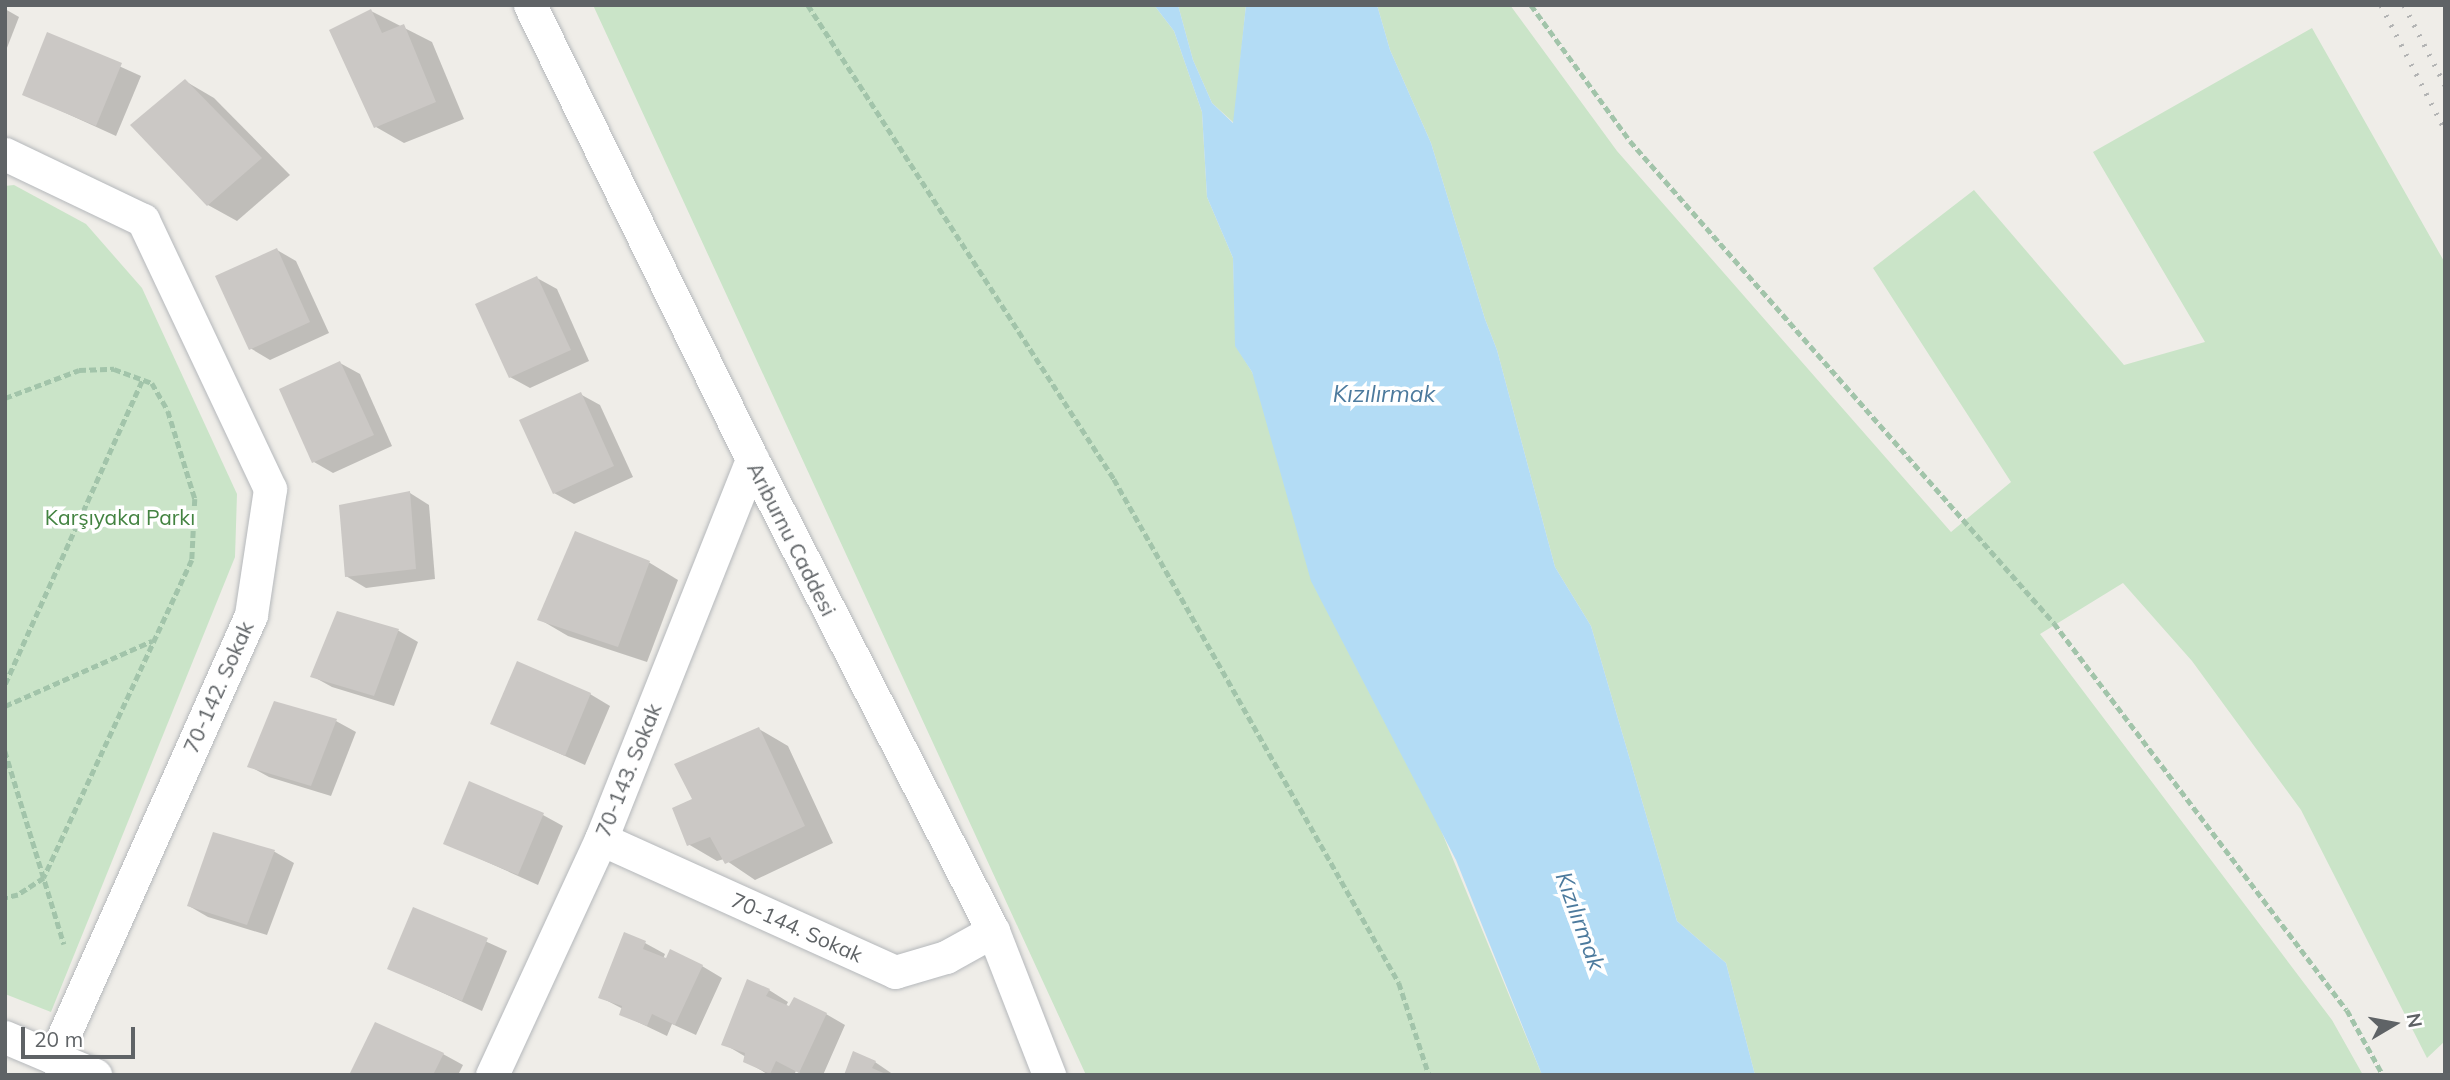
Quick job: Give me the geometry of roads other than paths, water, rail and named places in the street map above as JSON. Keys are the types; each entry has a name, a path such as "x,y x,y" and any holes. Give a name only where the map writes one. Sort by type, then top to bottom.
{"street":[{"name":"Arıburnu Caddesi","path":"530,5 752,459 993,931 1049,1075"},
{"name":"70-142. Sokak","path":"5,155 143,220 270,489 251,615 79,996 54,1058"},
{"name":"70-143. Sokak","path":"492,1075 601,839 752,459"},
{"name":"70-144. Sokak","path":"601,839 895,972 946,957 993,931"},
{"path":"5,1037 95,1075"}],"water":[{"name":"Kızılırmak","path":"1154,5 1178,5 1193,60 1212,103 1233,123 1246,5 1377,5 1390,50 1431,143 1497,350 1555,567 1591,626 1677,921 1726,963 1755,1075 1542,1075 1456,860 1311,581 1252,372 1235,346 1233,258 1207,197 1202,112 1174,31"}],"railway":[{"path":"2381,5 2445,130"},
{"path":"2404,5 2445,85"}],"park label":[{"name":"Karşıyaka Parkı","path":"120,517"}]}
